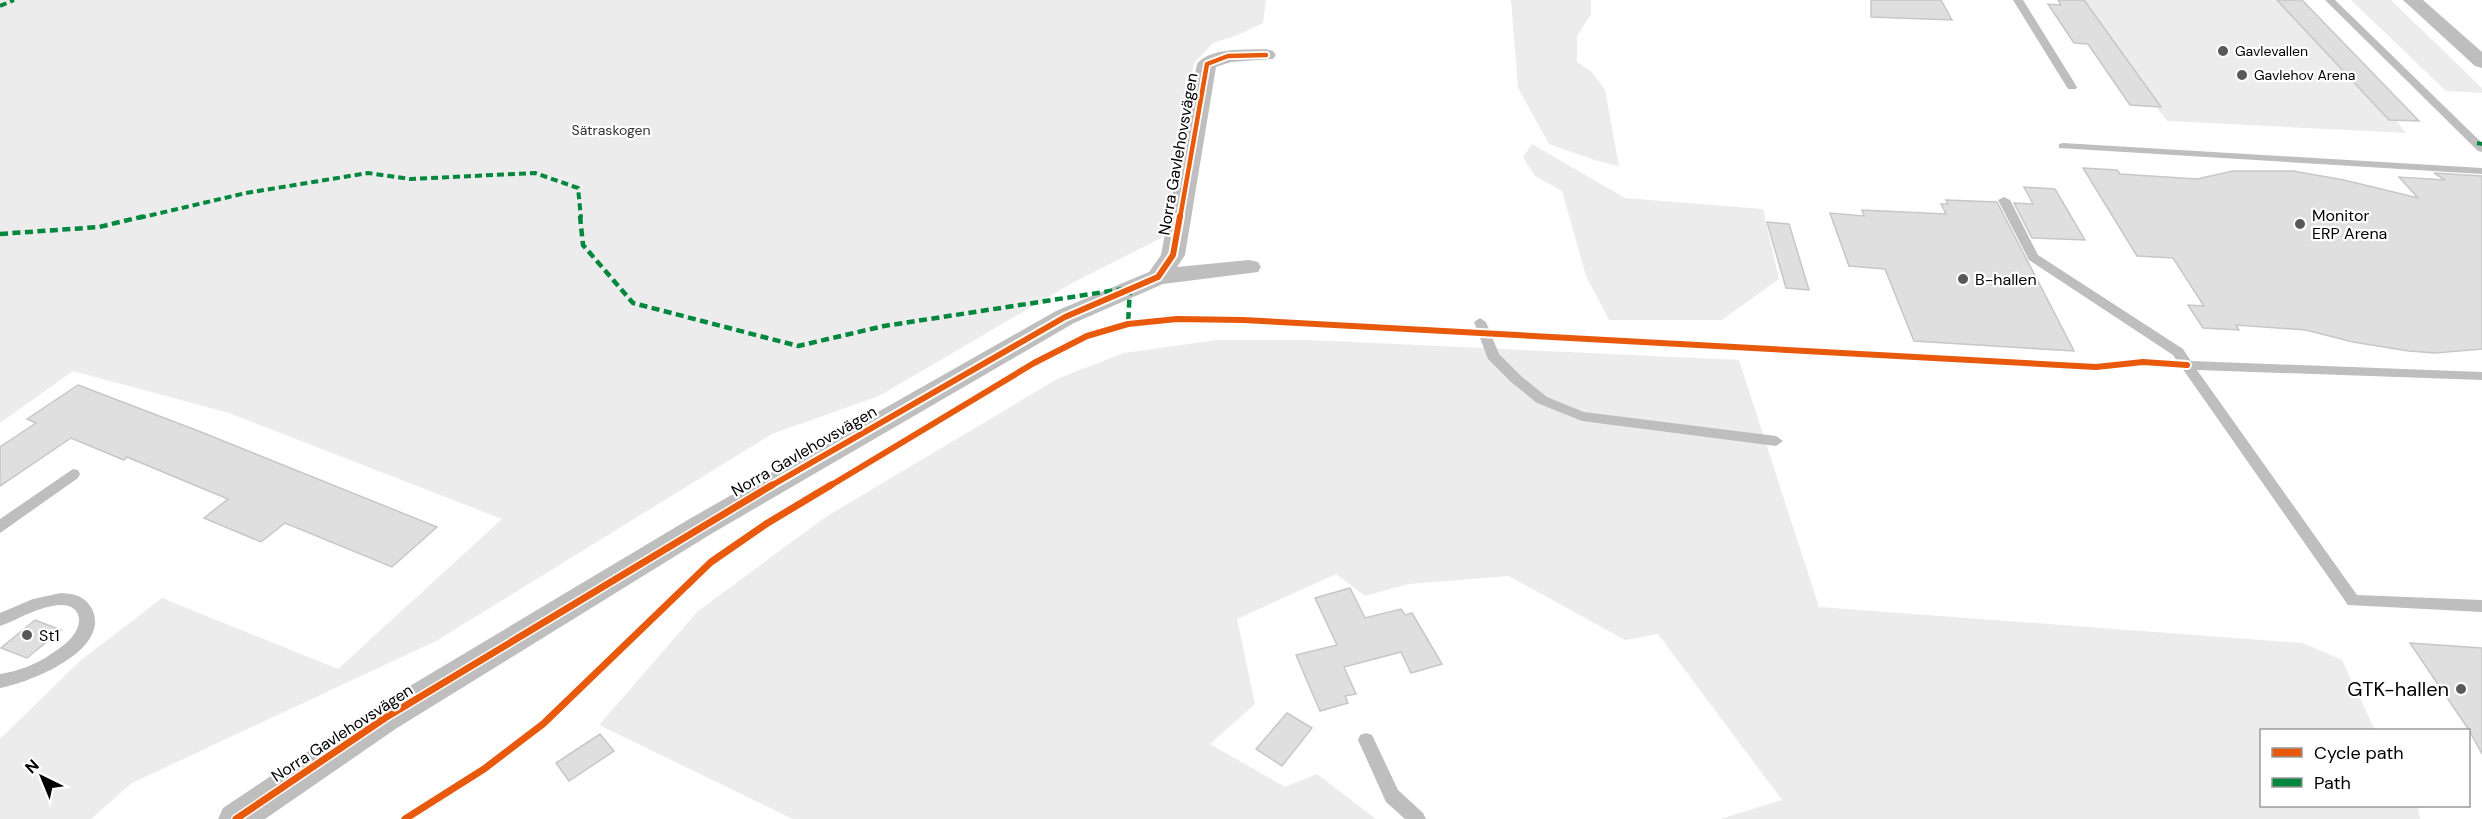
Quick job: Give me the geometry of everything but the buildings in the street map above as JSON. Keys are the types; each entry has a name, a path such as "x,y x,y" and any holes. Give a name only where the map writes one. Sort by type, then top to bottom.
{"street":[{"path":"2412,0 2482,62"},
{"name":"Norra Gavlehovsvägen","path":"1158,277 1173,255 1207,64 1228,56 1266,55"},
{"name":"Norra Gavlehovsvägen","path":"236,819 386,718 701,526 1065,317 1158,277 1249,267"}],"lane":[{"path":"2018,0 2072,87"},
{"path":"2330,0 2482,149"},
{"path":"2063,146 2482,171"},
{"path":"2004,201 2033,257 2178,352 2353,601 2482,606"},
{"path":"1480,322 1493,356 1542,400 1582,416 1776,441"},
{"path":"2187,365 2482,376"},
{"path":"0,527 73,474"},
{"path":"0,620 34,603 53,600 69,600 81,606 87,615 85,627 77,641 63,655 34,672 1,682"},
{"path":"1366,740 1392,796 1417,819"}],"green space":[{"name":"Sätraskogen","path":"0,0 1266,0 1263,23 1238,35 1213,43 1194,63 1165,236 1076,281 879,396 772,434 436,641 132,783 91,819 0,819 0,739 80,661 162,598 338,669 502,519 229,413 73,371 0,423"},
{"path":"1511,0 1591,0 1591,14 1577,36 1577,62 1592,72 1605,90 1619,166 1597,161 1549,144 1518,88"},
{"name":"Gavlehov Arena","path":"2058,0 2302,0 2419,121 2396,120 2406,133 2167,121 2156,107 2130,105 2088,44 2074,43 2048,4 2060,5"},
{"path":"2351,0 2391,0 2482,88 2482,93 2446,91"},
{"path":"1532,144 1625,198 1763,209 1779,279 1722,320 1609,320 1586,276 1562,191 1535,176 1523,157"},
{"path":"1216,340 1309,340 1739,360 1819,607 2303,643 2342,660 2375,729 2260,729 2260,807 2418,807 2420,819 1720,819 1782,800 1658,634 1625,640 1509,576 1409,584 1365,596 1336,574 1237,619 1255,704 1210,744 1285,787 1317,774 1376,819 793,819 599,725 698,611 827,516 1059,378 1124,353"}],"marked path":[{"path":"0,6 14,0"},
{"path":"2477,143 2482,144"},
{"path":"0,234 99,227 246,193 368,173 410,179 535,173 578,188 583,245 633,303 798,346 884,326 1130,288 1128,324"}],"cycle path":[{"path":"236,819 385,718 701,526 1065,317 1158,277 1173,255 1207,64 1228,56 1266,55"},
{"path":"405,819 484,769 543,724 711,562 766,524 1034,363 1087,336 1128,324 1177,319 1243,320 2096,367 2143,362 2187,365"}],"place":[{"name":"Gavlevallen","path":"2223,51"},
{"name":"Gavlehov Arena","path":"2242,75"},
{"name":"Monitor ERP Arena","path":"2300,224"},
{"name":"B-hallen","path":"1963,279"},
{"name":"St1","path":"27,635"},
{"name":"GTK-hallen","path":"2461,689"}]}
